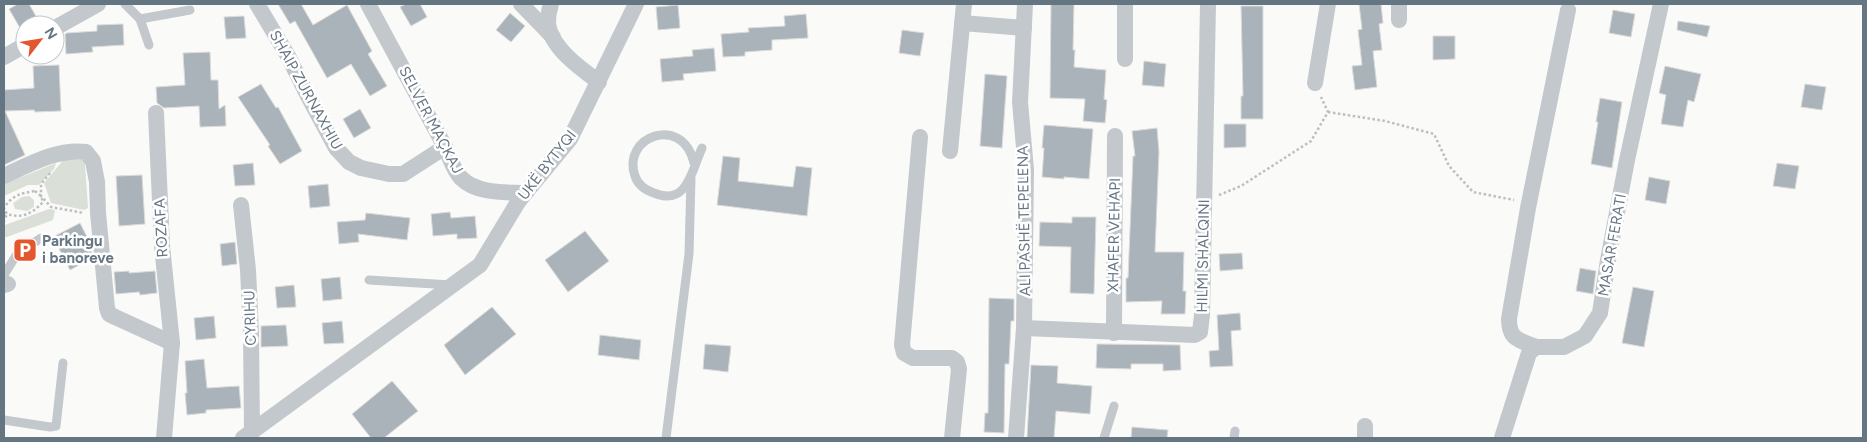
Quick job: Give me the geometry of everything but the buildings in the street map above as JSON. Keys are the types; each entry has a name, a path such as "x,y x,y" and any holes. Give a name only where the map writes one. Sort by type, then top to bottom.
{"street":[{"path":"65,22 98,4"},
{"name":"SHAIP ZURNAXHIU","path":"257,4 288,56 332,141 349,162 371,170 389,174 403,174 428,160 445,147"},
{"name":"SELVER MAÇKAJ","path":"368,4 461,178 472,186 501,192 525,193"},
{"path":"521,4 553,37 570,60 599,82"},
{"path":"551,4 548,25 553,37"},
{"name":"UKË BYTYQI","path":"247,435 480,265 518,202 570,139 636,4"},
{"path":"950,151 964,4"},
{"name":"ALI PASHË TEPELENA","path":"1016,438 1024,328 1026,170 1020,102 1025,4"},
{"path":"1125,60 1126,4"},
{"name":"HILMI SHALQINI","path":"1024,328 1195,335 1200,332 1202,315 1208,4"},
{"path":"1315,83 1328,4"},
{"name":"MASAR FERATI","path":"1536,348 1564,347 1585,336 1600,313 1627,160 1661,4"},
{"path":"1502,438 1528,356 1536,348 1513,337 1509,330 1509,319 1529,202 1568,10"},
{"path":"962,23 1024,28"},
{"name":"ROZAFA","path":"156,113 162,246 172,343 164,438"},
{"name":"XHAFER VEHAPI","path":"1114,333 1116,136"},
{"path":"920,137 902,345 904,353 913,358 952,358 958,362 959,369 952,438"},
{"path":"4,176 38,161 66,152 76,150 86,152 93,161 97,182 107,308 110,314 172,343"},
{"name":"CYRIHU","path":"241,205 248,270 250,315 247,435"}],"lane":[{"path":"125,4 140,19 149,46"},
{"path":"140,19 190,10"},
{"path":"691,178 686,186 670,195 660,196 646,190 635,177 633,166 635,153 646,140 666,134 674,136 684,143 692,153 694,163"},
{"path":"666,438 689,254 691,178 694,163 702,148"},
{"path":"5,281 17,254 41,238"},
{"path":"369,280 452,285"},
{"path":"4,420 50,428 56,426 62,363"},
{"path":"1104,438 1114,406"}],"path":[{"path":"1315,83 1328,112"},
{"path":"1204,202 1241,186 1311,141 1328,112"},
{"path":"1328,112 1385,121 1434,134 1449,166 1473,192 1529,202"},
{"path":"4,212 15,217 30,213 43,202 41,184 66,152"},
{"path":"4,222 7,214 4,208 8,200 15,196 35,191 51,207 78,212 98,213"}],"shaded area":[{"path":"65,158 83,160 85,164 88,208 84,210 51,203 44,183"},
{"path":"56,163 54,169 39,185 28,185 4,196 4,184"},
{"path":"29,196 34,200 34,207 27,211 15,209 13,203 22,197"},
{"path":"49,209 55,210 53,220 4,238 5,225"}],"place":[{"name":"Parkingu i banoreve","path":"25,250"}]}
